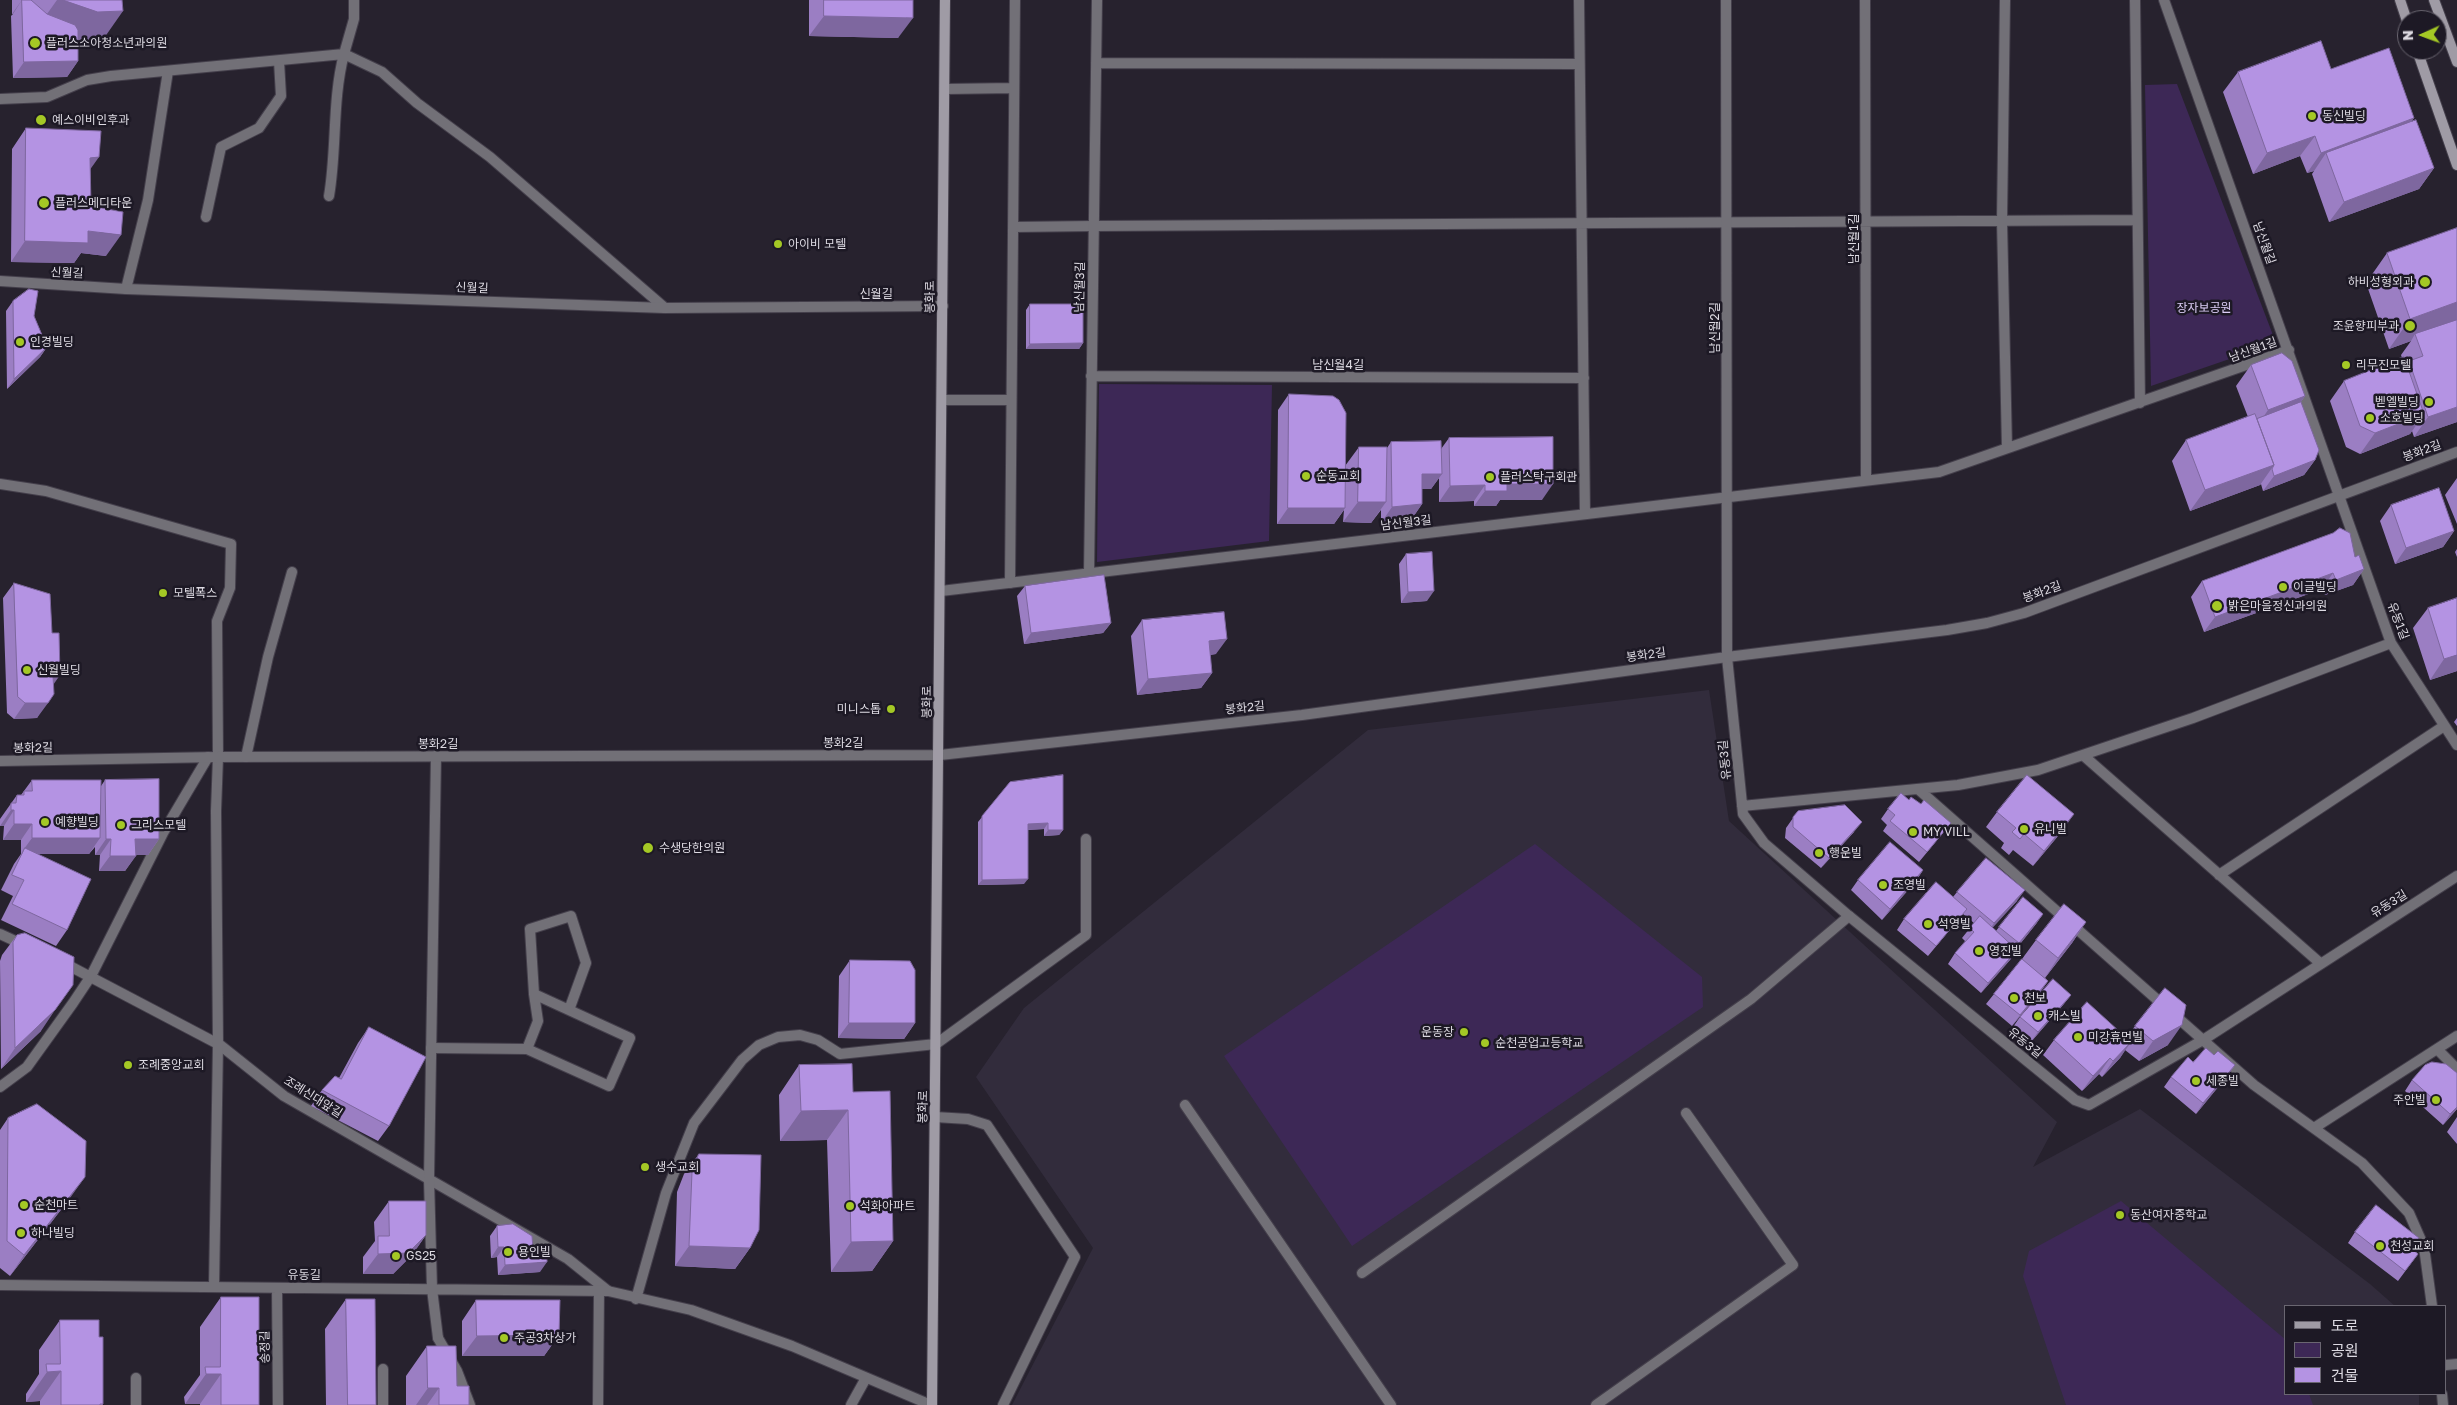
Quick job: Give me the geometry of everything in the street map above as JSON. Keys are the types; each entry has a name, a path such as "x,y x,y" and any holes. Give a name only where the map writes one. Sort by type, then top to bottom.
{"main road":[{"name":"봉화로","path":"931,1405 940,755 945,0"},
{"path":"2434,0 2457,62"},
{"path":"2420,60 2457,165"}],"street":[{"path":"329,196 336,139 337,82 354,19 354,0"},
{"path":"1010,583 1015,0"},
{"name":"남신월3길","path":"1088,574 1097,0"},
{"path":"1579,0 1585,514"},
{"name":"남신월2길","path":"1726,0 1728,222 1727,657"},
{"name":"남신월1길","path":"1865,0 1866,479"},
{"path":"2004,0 2002,221 2007,448"},
{"path":"2135,0 2136,220 2140,403"},
{"name":"남신월길","path":"2164,0 2339,495"},
{"path":"0,99 47,97 87,80 344,54 382,72 417,103 490,157 665,308"},
{"path":"206,217 221,147 259,128 281,96 279,61"},
{"path":"1096,63 1579,64"},
{"path":"126,289 148,200 168,71"},
{"path":"945,89 1014,88"},
{"path":"1013,227 1582,225 1728,222 2136,220"},
{"name":"신월길","path":"0,281 126,289 665,308 943,306"},
{"name":"남신월1길","path":"1727,497 1866,479 1938,472 2289,350"},
{"name":"남신월4길","path":"1091,376 1584,378"},
{"path":"942,400 1011,400"},
{"name":"봉화2길","path":"0,761 213,757 940,755 1302,714 1727,657 1947,630 1987,623 2024,613 2457,452"},
{"path":"0,484 46,491 231,544 230,588 216,620 213,757 216,811 218,1044 214,1287"},
{"name":"유동1길","path":"2339,495 2391,643 2457,745"},
{"name":"남신월3길","path":"941,591 1727,497"},
{"path":"246,757 268,657 292,572"},
{"path":"1742,806 1958,785 2038,770 2193,718 2391,643"},
{"name":"유동3길","path":"1727,657 1743,814 1764,842 1849,916 2075,1100 2089,1104 2203,1040 2457,876"},
{"path":"2219,874 2444,726"},
{"path":"436,756 429,1179 432,1289 438,1338 457,1371 470,1405"},
{"path":"2084,756 2320,963"},
{"path":"0,1087 27,1067 91,976 163,832 213,757"},
{"path":"1918,789 2254,1085 2362,1163 2409,1213 2424,1247 2432,1305"},
{"path":"636,1299 666,1194 694,1124 742,1060 758,1044 778,1037 800,1035 818,1040 840,1054 936,1044 1086,935 1086,839"},
{"path":"527,1049 538,1021 534,994 530,929 572,916 586,964 569,1010"},
{"path":"1362,1273 1751,999 1849,916"},
{"path":"0,934 36,950"},
{"name":"조례신대앞길","path":"54,959 91,976 218,1044 284,1096 568,1259 604,1291"},
{"path":"431,1048 527,1049 609,1086 630,1038 534,994"},
{"path":"2314,1128 2457,1036"},
{"path":"2437,1049 2457,1069"},
{"path":"1185,1105 1391,1405"},
{"path":"1596,1405 1793,1266 1686,1113"},
{"path":"935,1117 968,1119 987,1125 1075,1257 1003,1405"},
{"name":"유동길","path":"0,1285 604,1291"},
{"name":"송정길","path":"277,1288 278,1405"},
{"path":"598,1405 604,1291 691,1310 792,1346 931,1405"},
{"path":"383,1369 383,1405"},
{"path":"136,1378 136,1405"},
{"path":"851,1405 866,1378"}],"shaded area":[{"name":"순천공업고등학교","path":"1709,690 1729,821 2057,1122 2033,1167 2140,1109 2370,1284 2394,1305 2284,1305 2284,1395 2419,1395 2419,1405 1012,1405 1093,1248 976,1077 1024,1008 1368,730"}],"green space":[{"name":"장자보공원","path":"2177,84 2276,343 2151,386 2145,85"},
{"path":"1099,384 1272,385 1269,541 1097,562"},
{"name":"운동장","path":"1535,844 1702,977 1703,1007 1352,1246 1224,1056"},
{"path":"2121,1201 2284,1338 2284,1395 2309,1395 2313,1405 2066,1405 2023,1276 2029,1251"}],"building":[{"path":"22,0 31,0 47,14 75,25 78,30 78,61 24,62"},
{"path":"63,0 122,0 123,11 98,12"},
{"path":"824,0 913,0 913,18 824,16"},
{"name":"동신빌딩","path":"2321,41 2331,69 2389,48 2414,118 2321,153 2315,136 2267,153 2238,72"},
{"path":"2416,120 2434,168 2344,202 2326,153"},
{"name":"플러스메디타운","path":"26,128 101,131 99,157 90,158 91,206 123,212 121,235 88,231 88,243 25,241"},
{"path":"2457,228 2457,302 2410,319 2387,253"},
{"name":"인경빌딩","path":"29,289 38,291 34,316 47,347 14,379 13,301"},
{"path":"1030,304 1083,304 1083,343 1030,344"},
{"path":"2457,320 2457,407 2428,417 2409,361 2423,356 2415,334"},
{"path":"2282,353 2292,361 2305,396 2268,410 2251,365"},
{"path":"2404,357 2424,414 2375,433 2360,426 2344,381"},
{"name":"순동교회","path":"1289,394 1333,396 1339,400 1346,413 1345,508 1288,508"},
{"path":"2301,402 2319,450 2315,460 2274,476 2272,469 2274,465 2257,419"},
{"path":"2255,414 2274,465 2205,490 2186,440"},
{"name":"플러스탁구회관","path":"1553,437 1553,484 1507,484 1507,491 1485,491 1485,485 1450,486 1449,438"},
{"path":"1441,441 1442,474 1422,474 1422,504 1392,507 1391,442"},
{"path":"1359,447 1387,447 1386,502 1358,502"},
{"path":"2439,488 2454,531 2406,548 2391,505"},
{"name":"이글빌딩","path":"2340,528 2350,533 2355,557 2359,555 2364,569 2336,580 2333,573 2215,617 2202,581 2333,533"},
{"path":"1432,552 1434,591 1408,592 1406,554"},
{"path":"1104,575 1111,623 1031,633 1025,586"},
{"name":"신월빌딩","path":"14,583 50,594 52,633 59,633 60,675 53,676 54,694 48,703 25,703 18,697"},
{"path":"2457,598 2457,655 2444,659 2428,608"},
{"path":"1224,612 1227,639 1209,641 1212,673 1148,679 1142,620"},
{"path":"1063,775 1063,830 1048,830 1048,823 1028,824 1028,879 982,880 982,816 1010,782"},
{"path":"2027,775 2074,814 2044,851 2024,834 2020,839 2012,832 2016,828 1997,812"},
{"name":"그리스모텔","path":"159,779 159,839 135,839 136,856 110,856 111,839 106,839 105,780"},
{"name":"예향빌딩","path":"32,780 101,780 100,838 32,838 32,824 14,824 14,810 11,810 11,803 16,803 17,795 24,795 24,791 32,791"},
{"name":"MY VILL","path":"1901,793 1909,800 1911,797 1921,804 1924,800 1951,823 1927,852 1890,821 1895,815 1888,809"},
{"name":"행운빌","path":"1845,805 1862,822 1829,858 1793,827 1793,817 1798,811"},
{"name":"조영빌","path":"1890,842 1923,870 1890,909 1858,880"},
{"path":"25,848 91,879 67,930 12,904 24,880 12,875"},
{"path":"1986,858 2025,890 1994,923 1957,892"},
{"name":"석영빌","path":"1936,882 1967,909 1936,946 1904,919"},
{"path":"2023,897 2043,914 2019,943 1999,927"},
{"path":"2064,904 2086,922 2058,958 2036,940"},
{"name":"영진빌","path":"1980,916 2017,950 1988,983 1955,953 1974,932 1970,928"},
{"path":"25,933 74,957 73,985 55,1010 15,1048 13,942 17,935"},
{"name":"천보","path":"2022,959 2048,981 2020,1015 1994,994"},
{"path":"850,960 910,961 915,970 915,1023 849,1023"},
{"name":"캐스빌","path":"2053,979 2071,995 2038,1032 2020,1017"},
{"path":"2165,988 2186,1005 2182,1025 2153,1041 2135,1026"},
{"path":"2087,1002 2131,1042 2113,1061 2110,1058 2093,1076 2054,1040"},
{"path":"369,1027 426,1057 389,1126 322,1090 335,1076 341,1079"},
{"name":"세종빌","path":"2206,1048 2214,1055 2218,1051 2235,1065 2203,1103 2171,1077 2188,1057 2193,1062"},
{"path":"2432,1062 2446,1064 2457,1073 2457,1107 2450,1114 2412,1080 2425,1065"},
{"path":"852,1064 853,1092 890,1091 893,1241 851,1242 848,1110 801,1111 799,1065"},
{"name":"하나빌딩","path":"37,1104 86,1141 85,1177 24,1255 7,1241 8,1118"},
{"path":"699,1154 761,1155 759,1230 750,1248 689,1246 692,1172"},
{"path":"389,1201 426,1201 426,1235 408,1253 378,1254 378,1236 389,1236"},
{"name":"천성교회","path":"2376,1205 2419,1238 2412,1249 2418,1254 2405,1271 2355,1232"},
{"path":"513,1224 532,1236 533,1249 547,1248 547,1262 505,1265 504,1247 498,1247 497,1226"},
{"path":"221,1297 259,1297 259,1405 221,1405 221,1374 206,1374 205,1367 220,1367"},
{"path":"346,1299 375,1299 376,1405 348,1405"},
{"path":"476,1300 560,1300 559,1335 477,1336"},
{"path":"60,1320 99,1320 99,1337 103,1337 103,1404 61,1405 61,1371 47,1372 46,1364 60,1364"},
{"path":"427,1346 456,1346 457,1386 469,1386 469,1405 439,1405 439,1388 428,1388"}],"place":[{"name":"플러스소아청소년과의원","path":"35,43"},
{"name":"동신빌딩","path":"2312,116"},
{"name":"예스이비인후과","path":"41,120"},
{"name":"플러스메디타운","path":"44,203"},
{"name":"아이비 모텔","path":"778,244"},
{"name":"하비성형외과","path":"2425,282"},
{"name":"조윤향피부과","path":"2410,326"},
{"name":"인경빌딩","path":"20,342"},
{"name":"리무진모텔","path":"2346,365"},
{"name":"벧엘빌딩","path":"2429,402"},
{"name":"소호빌딩","path":"2370,418"},
{"name":"순동교회","path":"1306,476"},
{"name":"플러스탁구회관","path":"1490,477"},
{"name":"이글빌딩","path":"2283,587"},
{"name":"모텔폭스","path":"163,593"},
{"name":"밝은마을정신과의원","path":"2217,606"},
{"name":"신월빌딩","path":"27,670"},
{"name":"미니스톱","path":"891,709"},
{"name":"예향빌딩","path":"45,822"},
{"name":"그리스모텔","path":"121,825"},
{"name":"유니빌","path":"2024,829"},
{"name":"MY VILL","path":"1913,832"},
{"name":"수생당한의원","path":"648,848"},
{"name":"행운빌","path":"1819,853"},
{"name":"조영빌","path":"1883,885"},
{"name":"석영빌","path":"1928,924"},
{"name":"영진빌","path":"1979,951"},
{"name":"천보","path":"2014,998"},
{"name":"캐스빌","path":"2038,1016"},
{"name":"운동장","path":"1464,1032"},
{"name":"미강휴먼빌","path":"2078,1037"},
{"name":"순천공업고등학교","path":"1485,1043"},
{"name":"조례중앙교회","path":"128,1065"},
{"name":"세종빌","path":"2196,1081"},
{"name":"주안빌","path":"2436,1100"},
{"name":"생수교회","path":"645,1167"},
{"name":"순천마트","path":"24,1205"},
{"name":"석화아파트","path":"850,1206"},
{"name":"동산여자중학교","path":"2120,1215"},
{"name":"하나빌딩","path":"21,1233"},
{"name":"천성교회","path":"2380,1246"},
{"name":"용인빌","path":"508,1252"},
{"name":"GS25","path":"396,1256"},
{"name":"주공3차상가","path":"504,1338"}]}
